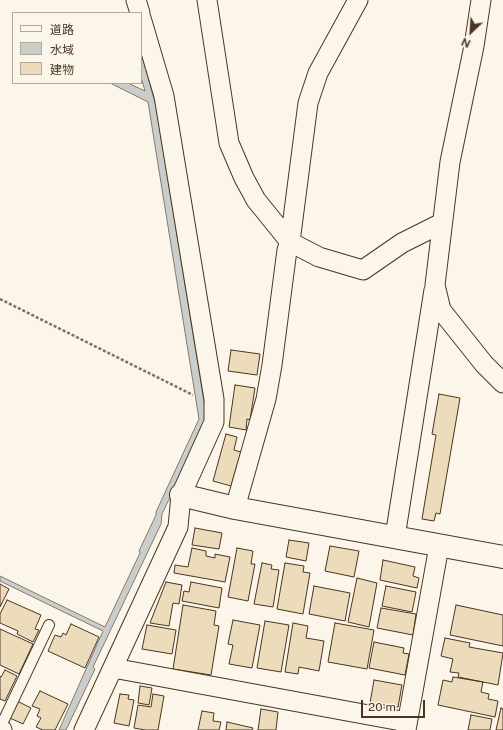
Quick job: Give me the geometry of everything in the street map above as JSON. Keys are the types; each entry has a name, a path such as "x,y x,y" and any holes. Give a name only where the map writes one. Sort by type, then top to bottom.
{"street":[{"path":"136,0 140,12"},
{"path":"206,0 229,142 244,178 256,200 290,242 319,257 363,270 402,243 442,223"},
{"path":"235,508 266,399 287,250 290,242 308,103 318,73 358,0"},
{"path":"394,537 435,285 450,162 481,0"},
{"path":"84,730 178,527 181,495 214,422 214,399 164,96 142,21"},
{"path":"435,285 441,310 484,364 503,383"},
{"path":"181,495 235,508 503,557"},
{"path":"113,668 406,726 439,546"}],"lane":[{"path":"1,729 49,625"}],"path":[{"path":"0,299 191,394"}],"water":[{"path":"142,56 156,106 207,420 162,514 161,524 93,667 95,669 66,730 59,730 103,631 0,581 0,576 105,627 140,553 139,551 156,512 199,419 148,102 112,84 130,84 145,91 142,80"}],"building":[{"path":"231,350 260,354 257,375 228,371"},
{"path":"235,385 255,388 250,420 247,419 246,430 229,427"},
{"path":"439,394 460,398 440,514 436,513 434,521 422,519 436,435 432,434"},
{"path":"226,434 237,437 234,450 241,452 231,486 213,481"},
{"path":"195,528 222,533 219,549 192,545"},
{"path":"289,540 309,543 306,561 286,557"},
{"path":"330,546 359,551 354,577 325,571"},
{"path":"192,548 206,551 206,556 215,558 215,554 230,557 225,582 174,573 175,565 188,567"},
{"path":"237,548 253,551 251,564 255,564 248,601 228,597"},
{"path":"383,560 415,567 413,576 419,578 417,588 380,580"},
{"path":"262,563 272,565 271,569 279,570 273,607 254,604"},
{"path":"285,563 304,566 303,572 310,573 303,614 277,609"},
{"path":"357,578 377,583 369,627 348,622"},
{"path":"166,582 182,585 179,604 173,603 169,626 150,623"},
{"path":"191,582 222,588 219,608 182,601 184,591 189,592"},
{"path":"0,584 9,589 0,607"},
{"path":"314,586 350,593 345,621 309,614"},
{"path":"386,586 416,592 412,612 382,606"},
{"path":"7,600 41,615 35,629 39,630 33,642 17,634 18,631 0,623 0,614"},
{"path":"183,605 216,611 214,625 219,626 211,675 173,669"},
{"path":"456,605 503,615 503,646 450,635"},
{"path":"381,608 416,614 413,635 377,628"},
{"path":"233,620 260,625 252,668 229,664 233,645 228,644"},
{"path":"265,621 289,625 281,672 257,668"},
{"path":"293,623 308,626 306,638 324,641 319,671 299,667 298,674 285,672"},
{"path":"335,623 374,630 367,669 328,662"},
{"path":"71,624 99,637 85,668 48,651 55,635 61,637 63,633 66,635"},
{"path":"147,625 176,630 172,654 142,649"},
{"path":"0,629 33,644 19,674 0,665"},
{"path":"445,638 470,643 469,647 503,653 498,685 458,677 459,673 450,672 453,659 441,656"},
{"path":"374,642 404,648 403,653 409,654 405,675 369,668"},
{"path":"5,670 17,676 5,701 0,699 0,676 1,677"},
{"path":"453,677 483,682 481,692 489,694 488,699 498,701 495,717 438,705 443,680 452,682"},
{"path":"374,680 402,685 398,707 370,703"},
{"path":"140,686 152,688 149,705 138,703"},
{"path":"40,691 68,704 55,730 43,730 36,727 41,718 37,716 40,709 32,706"},
{"path":"120,694 129,695 128,699 134,700 129,726 114,723"},
{"path":"153,694 164,696 158,730 134,728 138,705 151,707"},
{"path":"17,701 31,708 23,724 10,718"},
{"path":"501,708 503,709 503,730 496,730"},
{"path":"261,709 278,712 276,730 258,730"},
{"path":"202,711 214,713 213,721 221,722 219,730 198,730"},
{"path":"471,715 492,719 490,730 468,730"},
{"path":"227,722 253,728 252,730 226,730"}]}
